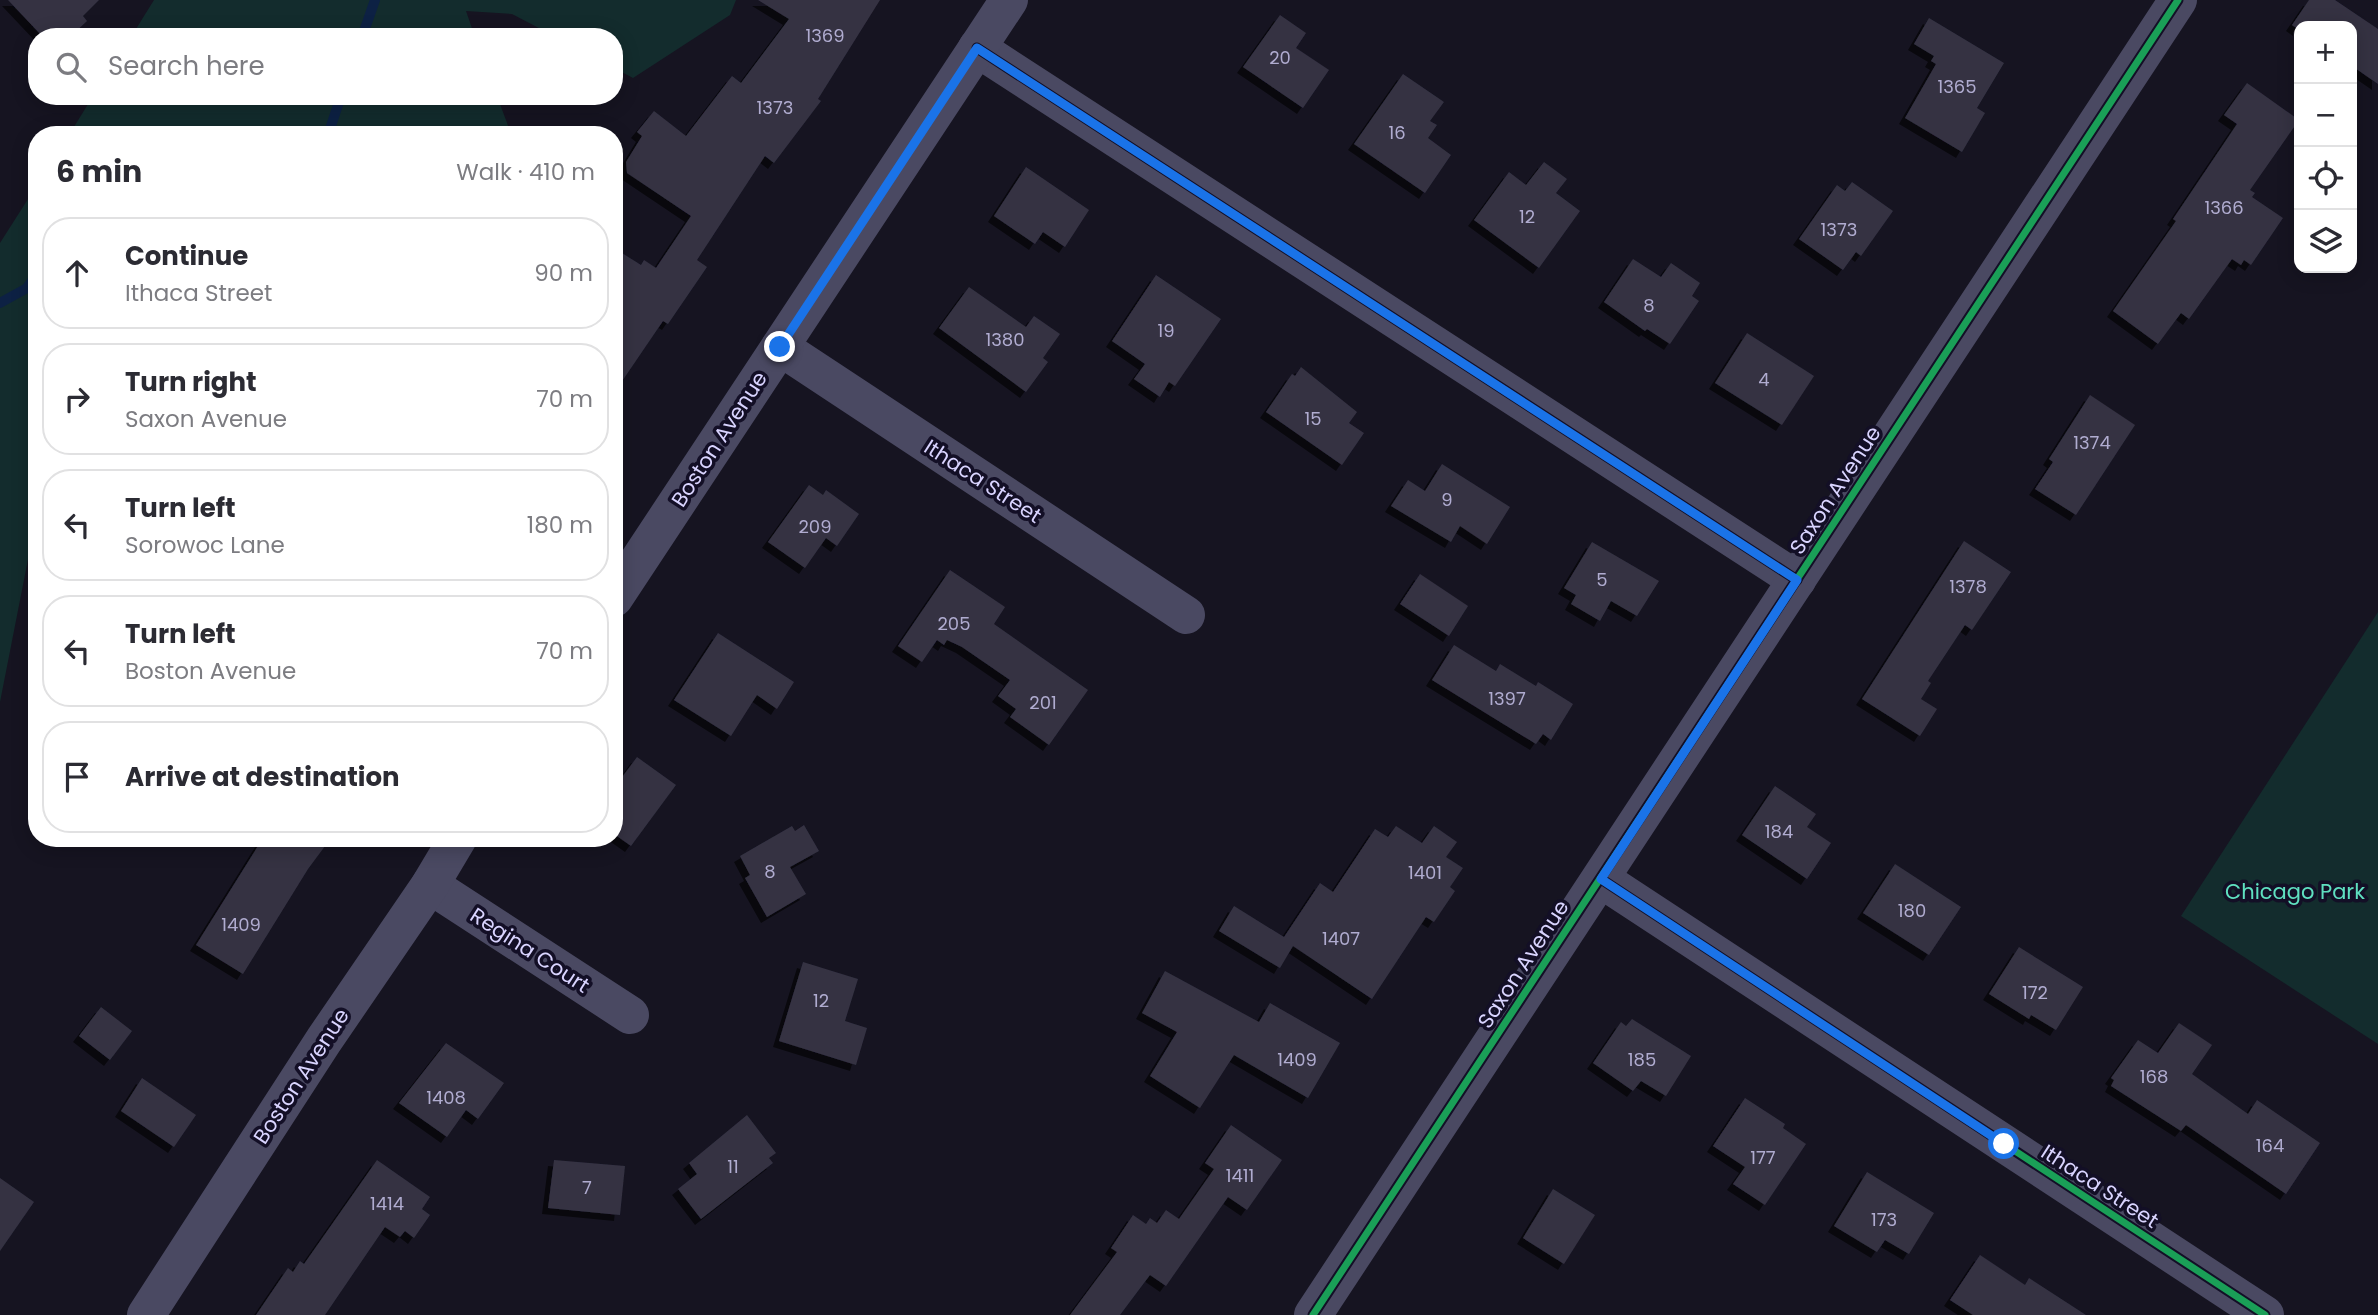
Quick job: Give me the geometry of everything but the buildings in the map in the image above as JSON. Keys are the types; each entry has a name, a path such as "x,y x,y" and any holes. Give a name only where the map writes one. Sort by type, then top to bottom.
{"street":[{"name":"Boston Avenue","path":"623,584 1009,0"},
{"name":"Saxon Avenue","path":"1313,1315 2178,0"},
{"path":"977,48 1797,580"},
{"name":"Ithaca Street","path":"780,347 1186,615"},
{"name":"Boston Avenue","path":"146,1315 453,847"},
{"name":"Ithaca Street","path":"1601,879 2265,1315"},
{"name":"Regina Court","path":"430,885 630,1015"}],"green space":[{"path":"154,0 736,0 730,15 633,78 623,73 623,28 539,28 512,14 466,11 472,28 137,28"},
{"path":"87,105 500,105 508,126 75,126"},
{"path":"28,199 28,559 0,702 0,243"},
{"name":"Chicago Park","path":"2378,612 2378,1044 2181,916"}],"waterway":[{"path":"365,28 375,0"},
{"path":"331,126 338,105"},
{"path":"0,303 28,287"}],"cycle path":[{"path":"1313,1315 2178,0"},
{"path":"977,48 1797,580"},
{"path":"1601,879 2265,1315"}],"route":[{"path":"780,347 977,48 1797,580 1601,879 2004,1144"}]}
